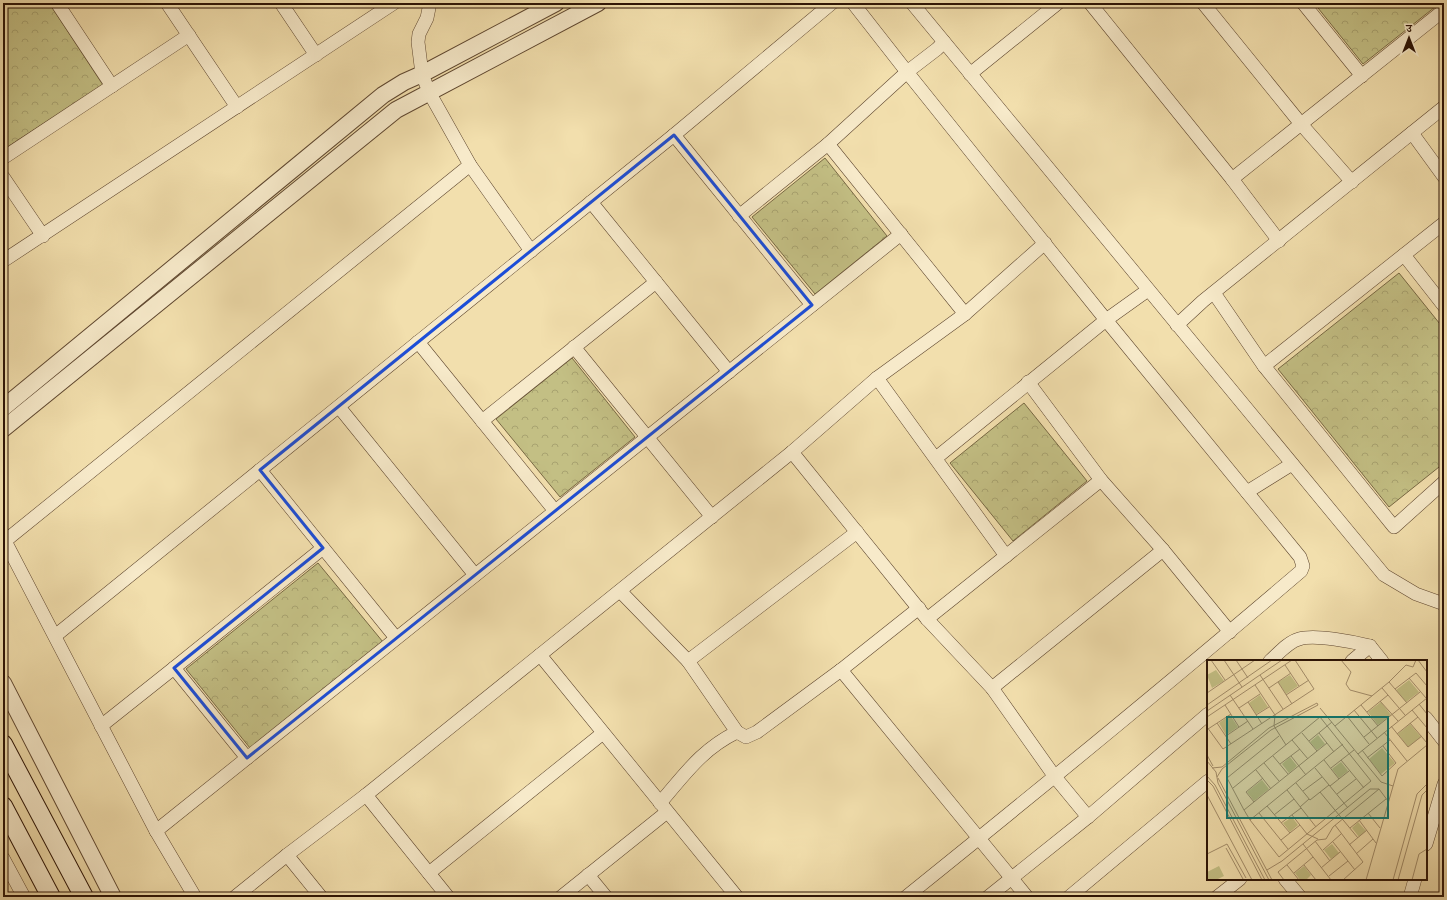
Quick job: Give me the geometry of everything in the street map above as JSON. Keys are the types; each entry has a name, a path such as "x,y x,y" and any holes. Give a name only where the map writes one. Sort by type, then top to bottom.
{"main road":[{"path":"3,744 84,897"},
{"path":"3,806 51,897"}],"street":[{"path":"57,3 112,86"},
{"path":"167,3 237,107"},
{"path":"281,3 316,55"},
{"path":"3,261 394,3"},
{"path":"430,3 427,18 419,34 418,42 422,74 429,92 470,165 531,251"},
{"path":"3,408 383,95 404,82 422,74 556,3"},
{"path":"3,429 396,110 598,3"},
{"path":"55,636 674,135 832,3"},
{"path":"853,3 1106,320 1300,558 1303,566 1301,572 1230,632 1055,777 906,897"},
{"path":"912,3 1384,575 1416,594 1444,604"},
{"path":"970,74 1058,3"},
{"path":"1090,3 1232,179 1279,241"},
{"path":"1203,3 1301,124 1352,182"},
{"path":"1303,3 1362,76"},
{"path":"1232,179 1444,10"},
{"path":"3,158 189,35"},
{"path":"739,216 828,144 907,72 944,42"},
{"path":"1177,325 1203,301 1444,107"},
{"path":"1412,133 1444,177"},
{"path":"674,135 812,305"},
{"path":"828,144 965,314"},
{"path":"195,897 156,831 5,541 470,165"},
{"path":"3,176 42,236"},
{"path":"591,202 729,372"},
{"path":"1264,366 1444,223"},
{"path":"156,831 901,234"},
{"path":"236,897 287,854 366,795 712,517 792,452 877,378 965,314 1045,243"},
{"path":"1404,255 1444,306"},
{"path":"482,421 656,282"},
{"path":"936,458 1106,320 1148,290"},
{"path":"1214,293 1264,366 1394,527 1444,482"},
{"path":"418,342 555,511"},
{"path":"574,347 712,517"},
{"path":"877,378 1006,556"},
{"path":"1028,382 1101,480 1163,550 1230,632"},
{"path":"339,406 475,575"},
{"path":"792,452 927,619 992,688 1055,777 1088,817"},
{"path":"1247,492 1292,464"},
{"path":"260,470 396,638"},
{"path":"927,619 1101,480"},
{"path":"688,661 857,532"},
{"path":"101,726 323,548"},
{"path":"992,688 1163,550"},
{"path":"620,591 688,661 737,732 746,737 758,732 841,670 919,608"},
{"path":"1271,660 1288,645 1299,639 1313,638 1350,641 1370,646 1381,660"},
{"path":"1353,660 1370,646"},
{"path":"540,655 736,897"},
{"path":"174,668 247,758"},
{"path":"841,670 1027,897"},
{"path":"3,683 113,897"},
{"path":"988,897 1088,817 1207,715"},
{"path":"1429,727 1444,741"},
{"path":"561,897 664,807 697,759 722,739 737,732"},
{"path":"429,873 603,733"},
{"path":"1069,897 1207,782"},
{"path":"1427,841 1444,784"},
{"path":"366,795 448,897"},
{"path":"287,854 321,897"},
{"path":"3,858 24,897"},
{"path":"588,875 606,897"},
{"path":"1217,897 1239,880"},
{"path":"1286,880 1300,897"},
{"path":"1410,897 1415,880"}],"highlighted area":[{"path":"674,135 812,305 247,758 174,668 323,548 260,470"}],"green space":[{"path":"3,3 49,3 103,85 3,150"},
{"path":"1314,3 1440,3 1363,64"},
{"path":"825,158 887,236 815,294 752,217"},
{"path":"1399,273 1444,329 1444,463 1389,507 1278,369"},
{"path":"572,358 635,437 560,497 496,419"},
{"path":"1024,403 1087,481 1013,541 950,463"},
{"path":"318,563 383,642 250,748 186,669"}]}
